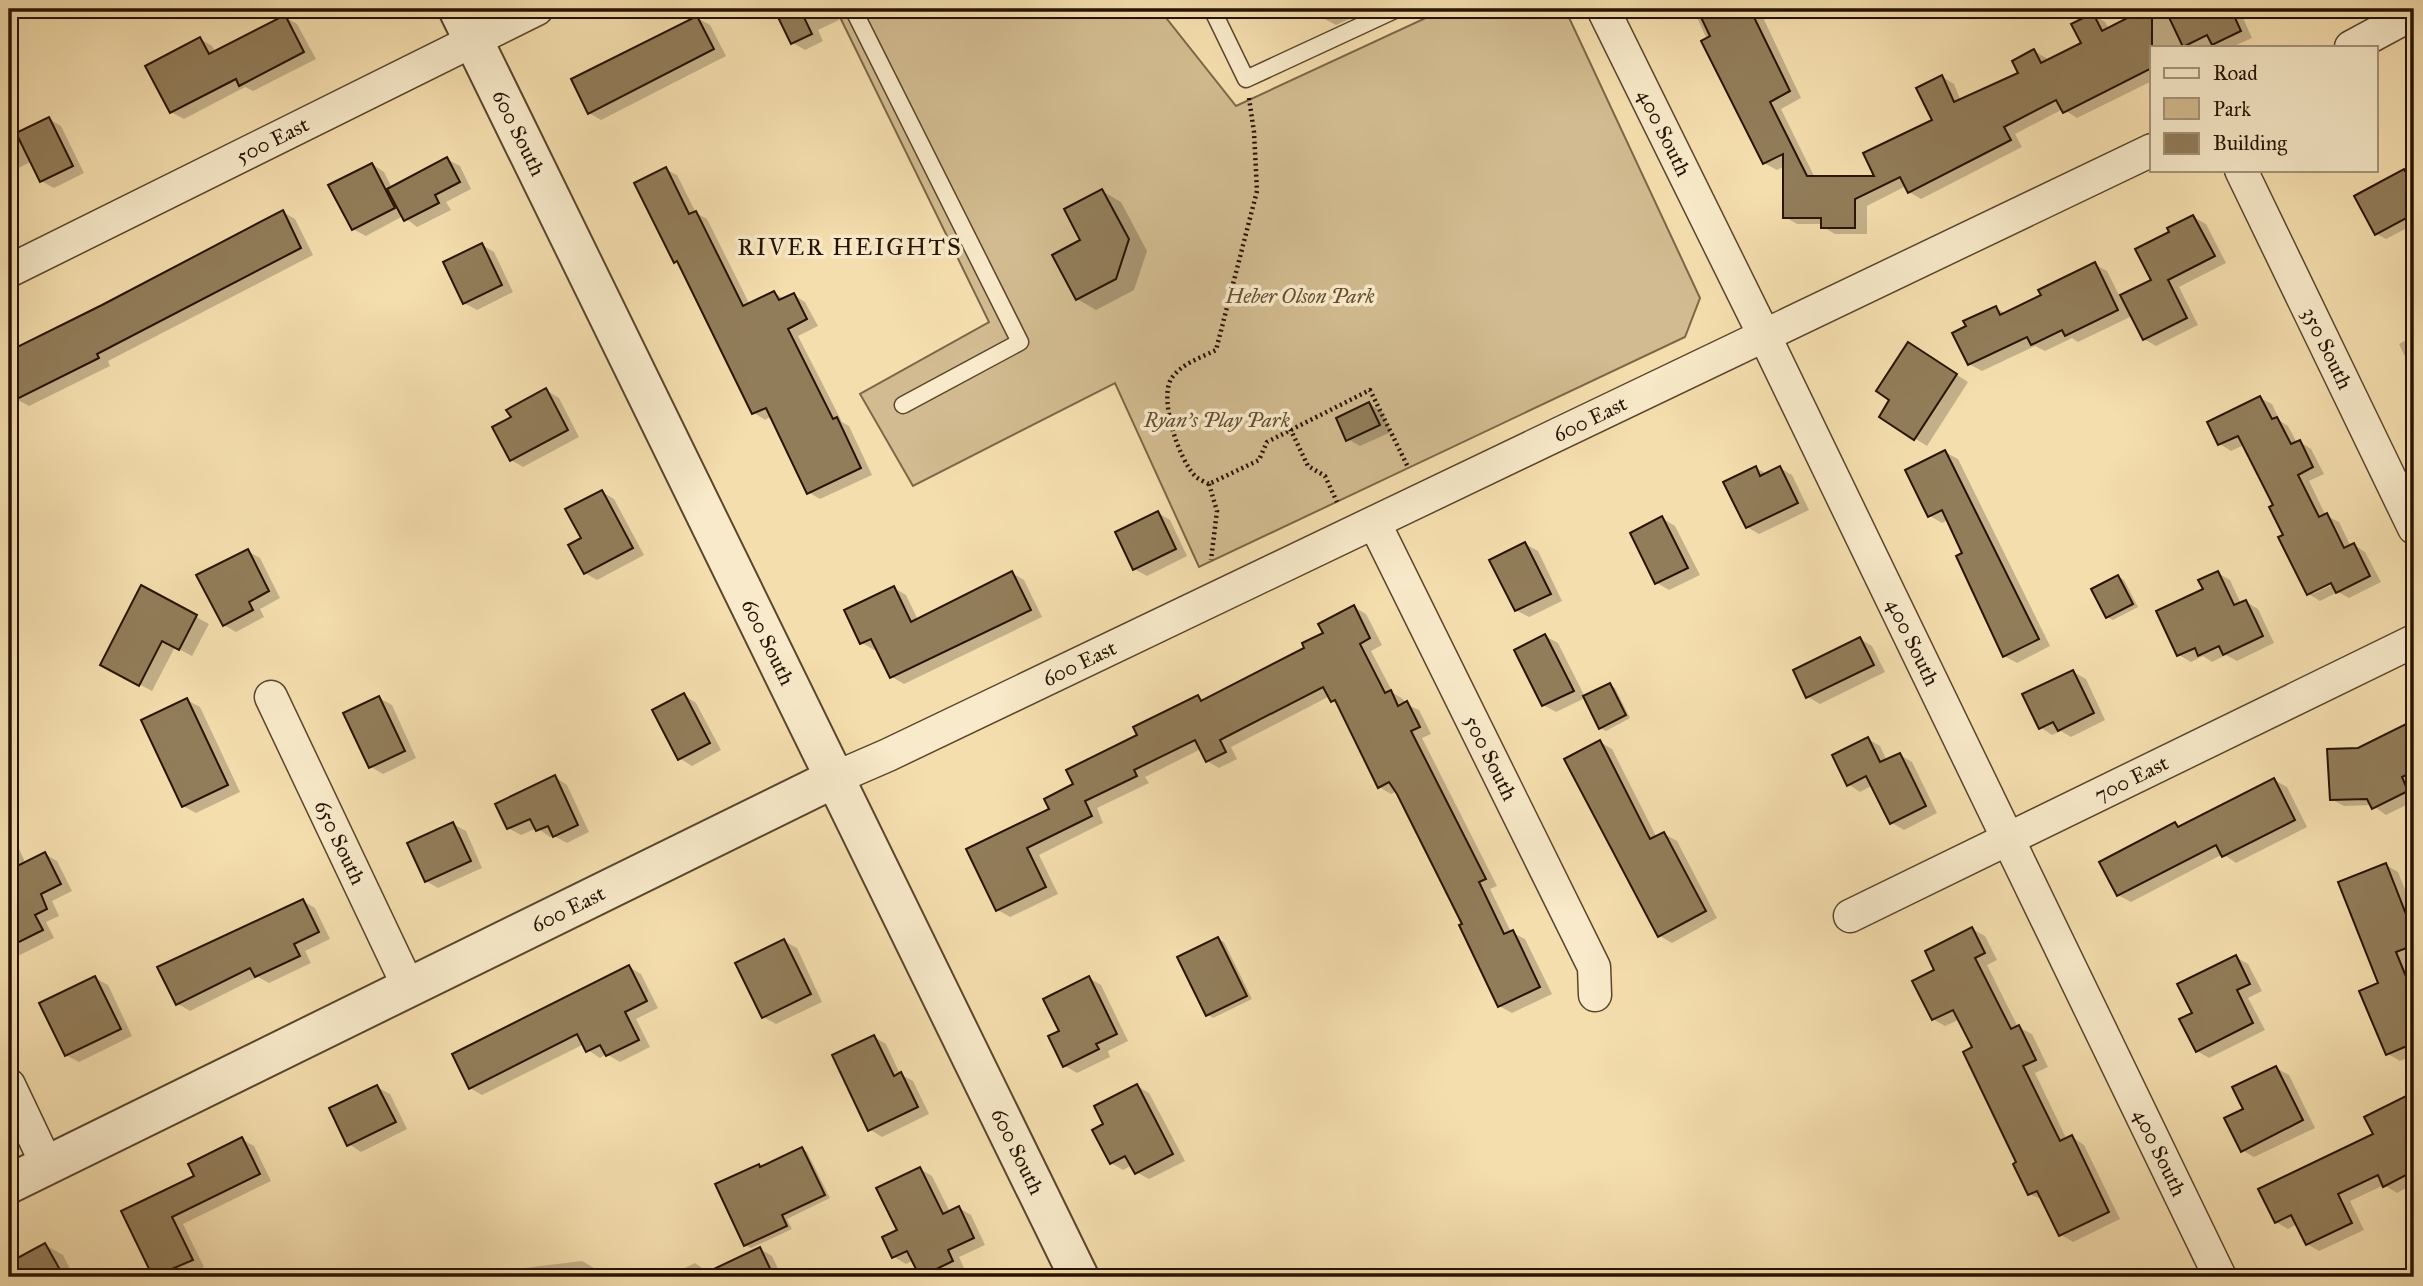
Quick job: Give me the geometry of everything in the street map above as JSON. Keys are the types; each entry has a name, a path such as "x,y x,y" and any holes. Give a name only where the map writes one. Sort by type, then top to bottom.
{"street":[{"name":"500 East","path":"9,271 466,24 537,9"},
{"name":"400 South","path":"1603,9 1765,337 2220,1277"},
{"path":"2353,46 2414,13"},
{"name":"600 South","path":"466,24 835,778 1072,1275"},
{"name":"600 East","path":"9,1184 835,778 1375,524 2150,151"},
{"name":"350 South","path":"2242,172 2414,528"},
{"name":"500 South","path":"1375,524 1594,967 1595,995"},
{"name":"700 East","path":"1850,916 2414,641"},
{"name":"650 South","path":"271,697 409,988"},
{"path":"9,1085 47,1165"}],"lane":[{"path":"853,9 1020,342 903,405"},
{"path":"1212,9 1246,79 1397,9"}],"path":[{"path":"1211,560 1217,511 1209,484 1196,477 1178,450 1168,393 1170,382 1180,368 1216,350 1257,191 1254,132 1246,79"},
{"path":"1209,484 1259,460 1267,442 1370,390 1408,467"},
{"path":"1283,414 1308,466 1325,476 1337,502"}],"green space":[{"name":"Heber Olson Park","path":"836,9 1159,9 1236,106 1445,9 1565,9 1700,298 1685,337 1199,567 1115,383 913,486 860,394 989,322"}],"building":[{"path":"774,9 800,9 812,34 791,44"},
{"path":"1697,9 1750,9 1790,91 1770,102 1807,176 1874,176 1863,153 1932,120 1916,88 1942,75 1954,102 2018,73 2012,61 2034,49 2041,63 2081,43 2071,24 2093,13 2102,31 2145,9 2152,9 2150,69 2063,113 2056,100 2004,127 2011,140 1908,193 1900,177 1855,199 1855,228 1821,228 1821,218 1783,218 1783,154 1763,164 1701,41 1710,36"},
{"path":"2165,9 2231,9 2241,31 2212,45 2207,35 2183,46"},
{"path":"285,15 304,52 239,86 236,79 170,113 145,66 200,37 209,54"},
{"path":"697,16 714,49 588,114 571,79"},
{"path":"49,117 73,166 40,182 16,133"},
{"path":"447,157 460,182 435,195 439,203 404,221 387,189"},
{"path":"372,163 395,208 352,230 328,185"},
{"path":"666,167 689,214 696,211 743,306 774,291 779,300 794,293 807,319 788,329 833,419 837,417 861,468 807,494 766,408 752,414 677,261 674,263 634,183"},
{"path":"2404,169 2414,187 2414,214 2375,235 2354,196"},
{"path":"1102,189 1129,239 1116,279 1076,300 1052,255 1080,240 1064,209"},
{"path":"283,210 301,248 97,354 99,358 15,400 9,387 9,351"},
{"path":"2193,215 2215,256 2168,280 2187,318 2143,340 2120,295 2151,280 2135,249 2169,232 2167,228"},
{"path":"482,243 502,285 463,304 443,262"},
{"path":"2095,262 2118,310 2065,336 2062,330 2031,345 2027,337 1968,365 1952,333 1966,326 1963,321 1996,306 2000,315 2041,295 2038,290"},
{"path":"1908,342 1957,374 1914,440 1879,417 1889,400 1876,391"},
{"path":"546,388 568,430 510,461 492,427 511,417 506,410"},
{"path":"2260,396 2272,419 2277,417 2291,444 2300,440 2313,467 2298,475 2319,517 2327,513 2344,548 2354,543 2370,576 2336,593 2331,583 2307,595 2278,537 2283,535 2269,507 2273,505 2238,436 2218,445 2207,422"},
{"path":"1369,402 1380,425 1346,441 1336,418"},
{"path":"1945,450 2039,639 2003,657 1956,556 1962,553 1942,510 1928,517 1905,470"},
{"path":"1756,466 1760,476 1780,466 1798,503 1746,528 1723,482"},
{"path":"602,490 633,548 584,574 568,545 581,538 565,509"},
{"path":"1158,511 1176,549 1133,570 1115,532"},
{"path":"1662,516 1688,568 1655,584 1630,533"},
{"path":"1525,542 1551,594 1515,611 1489,560"},
{"path":"248,549 269,591 249,602 253,610 223,626 196,575"},
{"path":"1012,571 1031,610 890,678 871,639 860,644 844,610 894,586 911,622"},
{"path":"2218,571 2234,605 2246,600 2263,636 2223,655 2219,646 2198,656 2195,648 2177,656 2156,611 2203,589 2198,580"},
{"path":"2118,575 2133,604 2106,618 2091,589"},
{"path":"141,585 197,615 179,650 162,641 139,686 100,665"},
{"path":"1354,605 1370,638 1360,644 1385,693 1391,690 1398,706 1407,701 1420,727 1411,731 1486,879 1479,882 1504,934 1513,930 1540,987 1498,1007 1459,925 1462,924 1397,794 1389,782 1378,788 1335,700 1331,702 1323,687 1220,740 1226,752 1206,762 1195,740 1134,770 1137,776 1085,801 1092,816 1027,848 1046,887 996,911 966,849 1049,809 1044,799 1073,784 1066,770 1137,735 1133,727 1198,695 1201,701 1304,648 1302,643 1323,633 1318,624"},
{"path":"1545,634 1574,691 1542,706 1514,650"},
{"path":"1860,637 1874,665 1806,698 1793,670"},
{"path":"2073,670 2094,713 2058,731 2053,722 2039,729 2022,694"},
{"path":"1610,683 1626,715 1599,729 1583,696"},
{"path":"684,693 710,743 678,760 652,710"},
{"path":"379,696 405,751 369,768 343,713"},
{"path":"187,698 228,785 182,807 141,720"},
{"path":"2414,720 2414,771 2402,777 2408,791 2372,809 2367,799 2330,800 2327,749 2358,748"},
{"path":"1868,737 1880,762 1900,753 1926,806 1890,824 1866,776 1847,786 1832,755"},
{"path":"1600,740 1650,839 1664,832 1706,911 1658,937 1564,759"},
{"path":"555,775 578,825 553,837 548,826 536,831 530,819 507,829 495,804"},
{"path":"2274,778 2295,820 2222,857 2216,845 2117,896 2099,862 2175,822 2178,827"},
{"path":"453,822 471,861 425,882 407,843"},
{"path":"45,852 61,884 41,894 47,909 35,915 43,930 9,947 9,870"},
{"path":"2386,863 2406,914 2414,910 2414,945 2396,952 2414,996 2414,1043 2386,1055 2359,991 2378,983 2338,882"},
{"path":"303,899 319,932 294,944 300,956 255,977 250,968 176,1005 157,967"},
{"path":"1972,927 1985,953 1975,958 2011,1029 2019,1025 2036,1060 2023,1066 2060,1141 2072,1135 2109,1212 2059,1236 2037,1191 2028,1195 2013,1164 2016,1162 1963,1052 1972,1047 1953,1010 1932,1020 1912,981 1934,970 1925,951"},
{"path":"1218,937 1247,996 1206,1016 1177,957"},
{"path":"784,939 811,994 762,1018 735,963"},
{"path":"2236,955 2250,984 2237,990 2253,1023 2196,1052 2179,1019 2192,1013 2177,984"},
{"path":"629,965 647,1001 625,1012 639,1040 606,1056 600,1045 586,1052 577,1034 469,1089 452,1054"},
{"path":"95,976 121,1029 65,1056 39,1003"},
{"path":"1089,976 1117,1034 1096,1044 1099,1049 1063,1067 1048,1036 1059,1031 1043,999"},
{"path":"874,1035 894,1076 901,1072 918,1107 868,1131 832,1055"},
{"path":"2276,1066 2303,1120 2241,1152 2224,1118 2243,1109 2232,1087"},
{"path":"1137,1084 1173,1154 1135,1174 1125,1156 1110,1164 1092,1130 1103,1124 1094,1106"},
{"path":"377,1085 396,1122 347,1146 329,1108"},
{"path":"2414,1092 2414,1171 2383,1187 2378,1175 2338,1194 2352,1223 2306,1245 2291,1215 2275,1223 2258,1189 2373,1134 2364,1117"},
{"path":"242,1137 260,1174 172,1217 193,1260 153,1277 121,1211 194,1176 188,1164"},
{"path":"802,1147 825,1195 782,1215 787,1226 744,1246 715,1184"},
{"path":"920,1167 943,1214 959,1206 974,1238 948,1250 953,1261 920,1277 907,1251 892,1258 882,1237 897,1230 876,1188"},
{"path":"45,1243 64,1277 21,1277 12,1261"},
{"path":"760,1247 774,1277 697,1277"}],"district":[{"name":"RIVER HEIGHTS","path":"850,247"}],"park label":[{"name":"Ryan's Play Park","path":"1217,420"}]}
